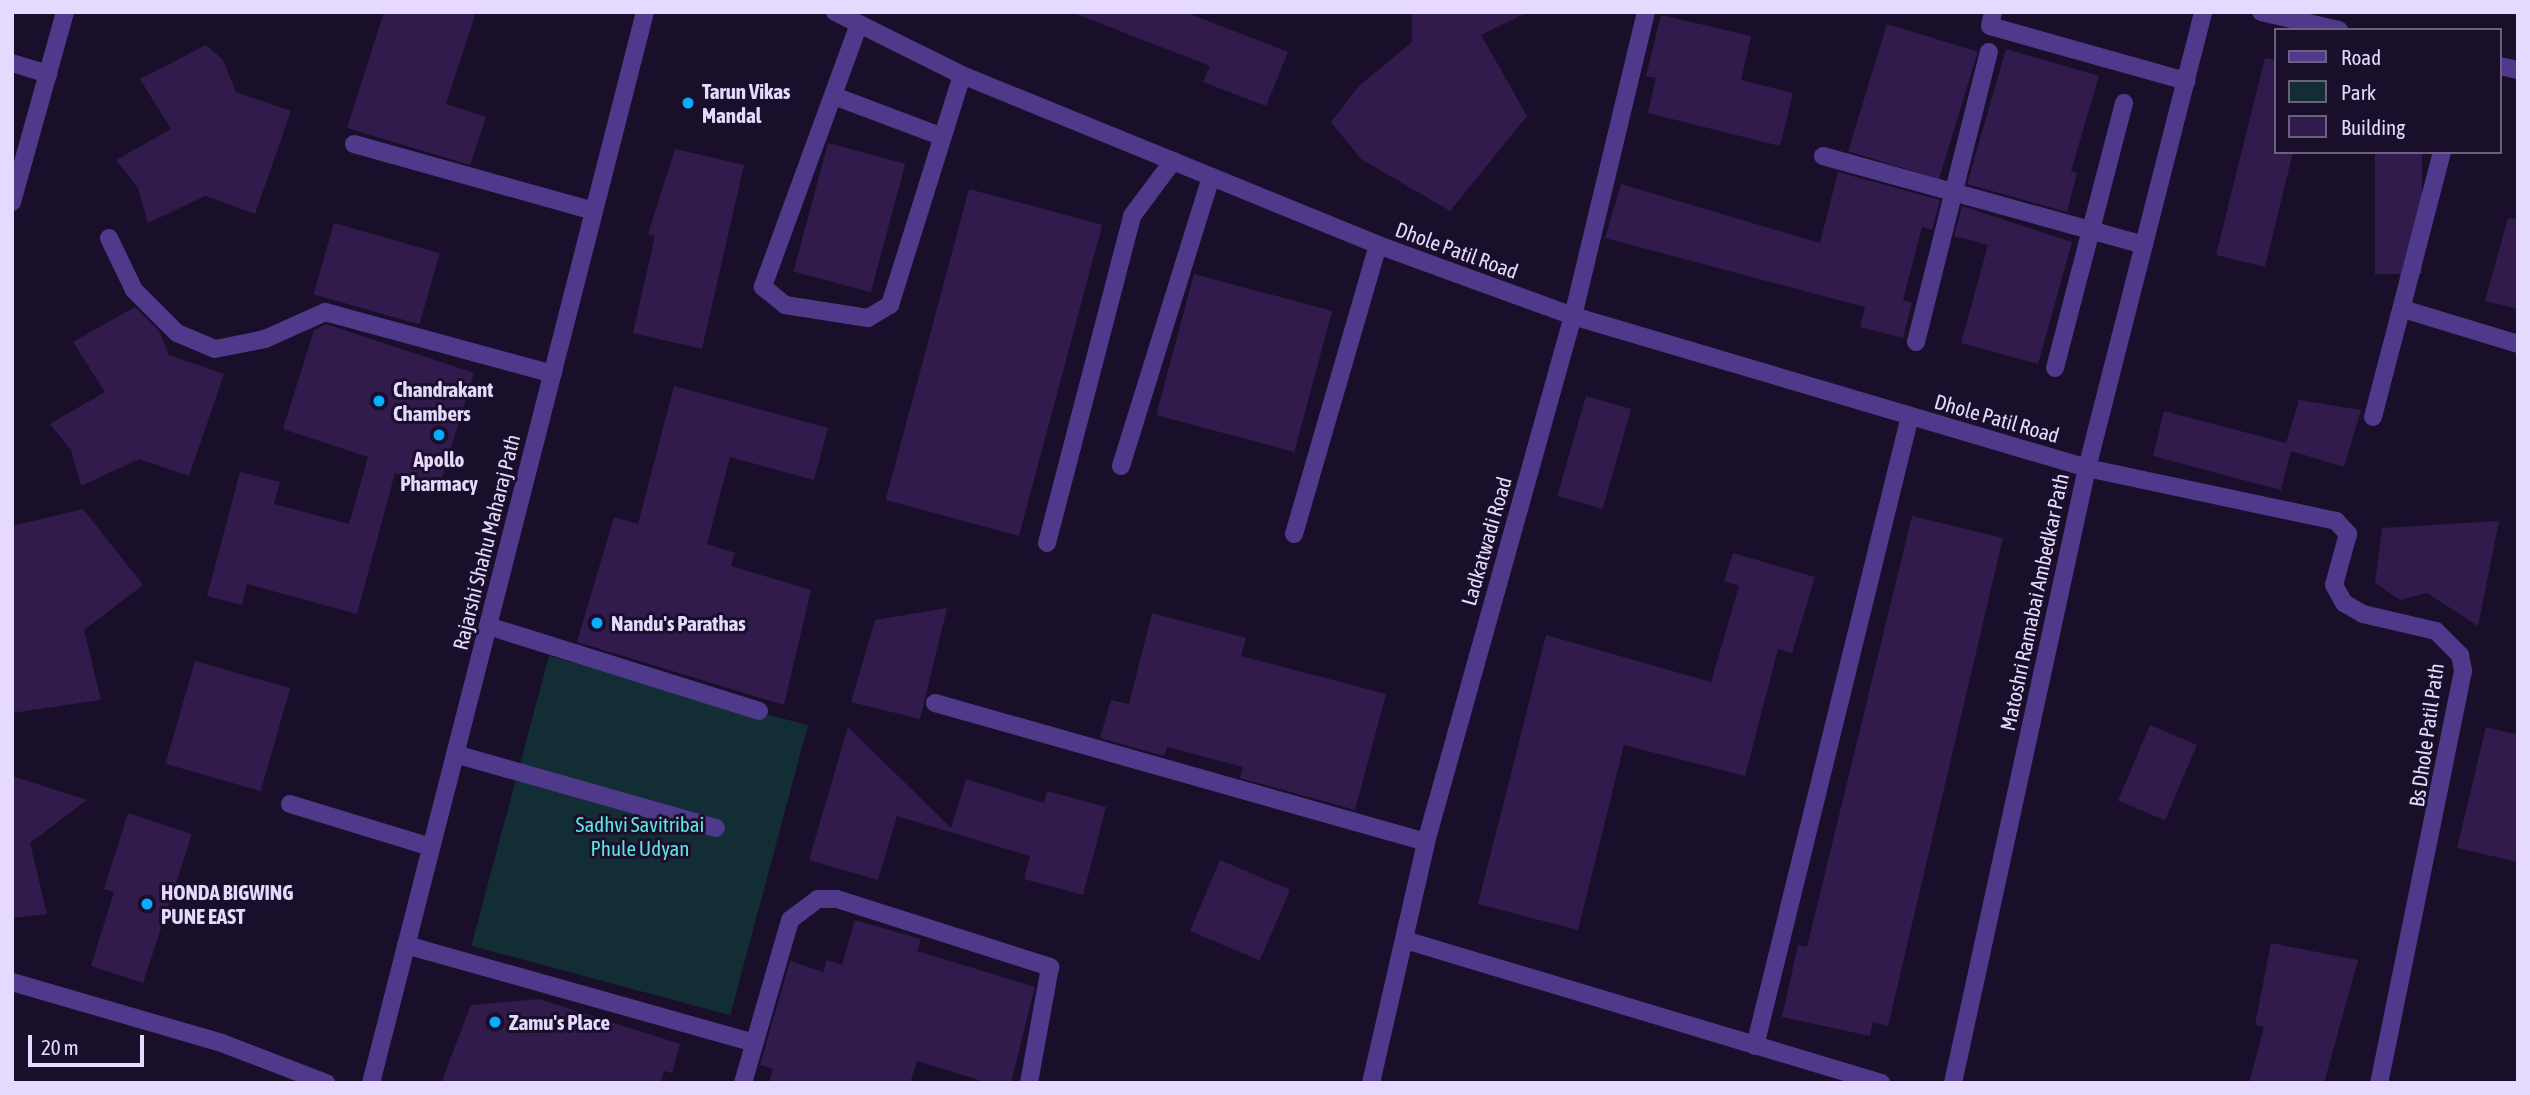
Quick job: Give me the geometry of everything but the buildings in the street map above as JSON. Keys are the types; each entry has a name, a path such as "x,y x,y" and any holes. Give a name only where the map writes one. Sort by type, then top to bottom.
{"street":[{"path":"12,202 65,12"},
{"name":"Rajarshi Shahu Maharaj Path","path":"371,1083 645,12"},
{"name":"Dhole Patil Road","path":"835,12 962,75 1378,245 1573,316 2087,468"},
{"name":"Ladkatwadi Road","path":"1371,1083 1426,842 1573,316 1646,12"},
{"path":"1993,12 1990,26 2186,81"},
{"name":"Matoshri Ramabai Ambedkar Path","path":"1953,1083 2087,468 2203,12"},
{"path":"2262,12 2330,28"},
{"path":"859,24 763,287 785,305 868,318 890,305 962,75"},
{"path":"1916,342 1989,52"},
{"path":"12,63 48,74"},
{"path":"834,96 943,137"},
{"path":"2055,368 2124,103"},
{"path":"354,144 594,211"},
{"path":"2374,417 2442,154"},
{"path":"1822,156 2144,245"},
{"path":"1047,543 1132,216 1173,161"},
{"path":"1121,466 1210,177"},
{"path":"109,238 134,290 177,333 215,349 265,339 325,312 552,374"},
{"path":"1294,534 1378,245"},
{"path":"2403,309 2518,344"},
{"path":"1755,1046 1910,416"},
{"name":"Bs Dhole Patil Path","path":"2087,468 2336,521 2347,534 2334,585 2344,603 2363,614 2436,631 2460,655 2442,796 2379,1083"},
{"path":"488,626 759,711"},
{"path":"935,703 1426,842"},
{"path":"455,754 716,828"},
{"path":"290,804 432,847"},
{"path":"743,1083 747,1041 790,920 818,900 837,899 1050,967 1030,1083"},
{"path":"1405,940 1881,1083"},
{"path":"407,945 747,1041"},
{"path":"12,982 219,1042 326,1083"}],"green space":[{"name":"Sadhvi Savitribai Phule Udyan","path":"549,656 808,725 730,1015 471,946"}],"place":[{"name":"Tarun Vikas Mandal","path":"688,103"},
{"name":"Chandrakant Chambers","path":"379,401"},
{"name":"Apollo Pharmacy","path":"439,435"},
{"name":"Nandu's Parathas","path":"597,623"},
{"name":"HONDA BIGWING PUNE EAST","path":"147,904"},
{"name":"Zamu's Place","path":"495,1022"}]}
